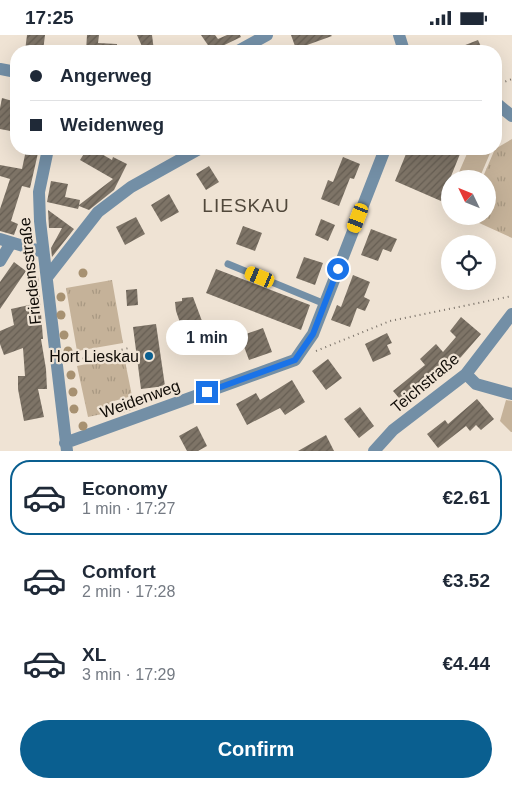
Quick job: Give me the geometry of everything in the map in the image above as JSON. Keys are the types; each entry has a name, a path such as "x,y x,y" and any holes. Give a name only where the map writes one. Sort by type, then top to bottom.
{"street":[{"path":"249,45 268,35"},
{"path":"502,108 512,116"},
{"name":"Friedensstraße","path":"47,155 39,193 43,252 48,276 66,447"},
{"path":"48,276 98,212 132,187 188,155"},
{"path":"295,360 313,334 383,155"},
{"path":"5,241 43,252"},
{"name":"Friedensstraße","path":"0,261 5,241"},
{"name":"Teichstraße","path":"374,451 393,430 466,374 512,314"},
{"name":"Weidenweg","path":"66,447 295,360"},
{"path":"466,374 476,384 512,394"}],"lane":[{"path":"228,264 324,304"}],"path":[{"path":"295,360 390,321 512,296"},
{"path":"57,365 129,348"}],"green space":[{"path":"512,139 512,238 484,225 496,225 496,170 486,170 492,155 502,155 502,145"},
{"path":"466,155 489,155 483,170 460,170"},
{"path":"112,280 123,343 77,351 66,288"},
{"path":"124,356 132,396 114,401 116,411 88,417 77,366"},
{"path":"506,400 512,401 512,432 500,421"}],"building":[{"path":"27,35 45,35 44,45 26,45"},
{"path":"87,35 99,35 98,43 117,44 117,45 86,45"},
{"path":"137,35 152,35 153,45 141,45"},
{"path":"201,35 215,35 218,39 227,35 240,35 241,37 224,45 208,45"},
{"path":"291,35 332,36 307,45 295,45"},
{"path":"478,40 480,45 465,45"},
{"path":"2,98 10,100 10,131 0,129"},
{"path":"25,155 38,155 30,188 22,186 11,221 18,224 14,235 0,231 0,209 10,179 0,176 0,165 22,169"},
{"path":"83,155 103,155 112,160 113,157 127,164 114,190 89,210 79,206 78,209 47,202 51,181 68,184 65,197 80,200 79,205 113,179 80,160"},
{"path":"406,155 460,155 454,170 441,170 441,201 395,181"},
{"path":"343,157 360,164 354,179 350,178 339,206 321,199 328,180 333,182"},
{"path":"209,166 219,182 206,190 196,174"},
{"path":"169,194 179,212 161,222 151,205"},
{"path":"48,210 74,229 52,257 51,248 62,228 49,228"},
{"path":"136,217 145,234 125,245 116,227"},
{"path":"321,219 335,225 328,241 315,235"},
{"path":"243,226 262,233 255,251 236,244"},
{"path":"371,229 397,239 391,252 383,249 378,261 361,255"},
{"path":"304,257 323,263 315,285 296,278"},
{"path":"14,262 26,271 0,309 0,282"},
{"path":"216,269 310,305 301,330 206,293"},
{"path":"353,275 370,282 364,297 370,300 365,311 357,308 350,327 331,320 337,305 341,307"},
{"path":"29,276 38,276 43,339 41,339 47,389 38,389 44,417 24,421 18,389 18,376 25,376 23,348 4,355 0,344 0,331 14,325 11,309 29,305"},
{"path":"137,289 138,305 127,306 126,290"},
{"path":"193,297 205,329 222,322 229,342 212,348 211,345 190,352 176,311 175,302 182,301 182,298"},
{"path":"461,317 481,334 461,357 441,375 436,369 422,382 425,387 404,404 393,391 425,365 420,359 436,344 443,352 456,337 450,331"},
{"name":"Hort Lieskau","path":"156,324 165,386 141,389 133,327"},
{"path":"263,328 272,352 249,360 240,336"},
{"path":"387,333 392,343 387,345 391,354 373,362 365,344"},
{"path":"328,359 342,378 326,390 312,371"},
{"path":"292,380 305,402 285,415 280,408 247,425 236,404 256,393 260,400"},
{"path":"477,399 494,419 481,430 476,425 470,431 466,426 438,448 427,434 445,420 448,424"},
{"path":"135,400 137,408 119,414 116,405"},
{"path":"360,407 374,426 359,438 344,419"},
{"path":"197,426 207,446 198,451 187,451 179,436"},
{"path":"326,435 334,451 298,451"}],"place":[{"name":"Hort Lieskau","path":"149,356"}],"district":[{"name":"LIESKAU","path":"246,205"}],"route":[{"path":"207,392 295,360 313,334 338,269"}]}
